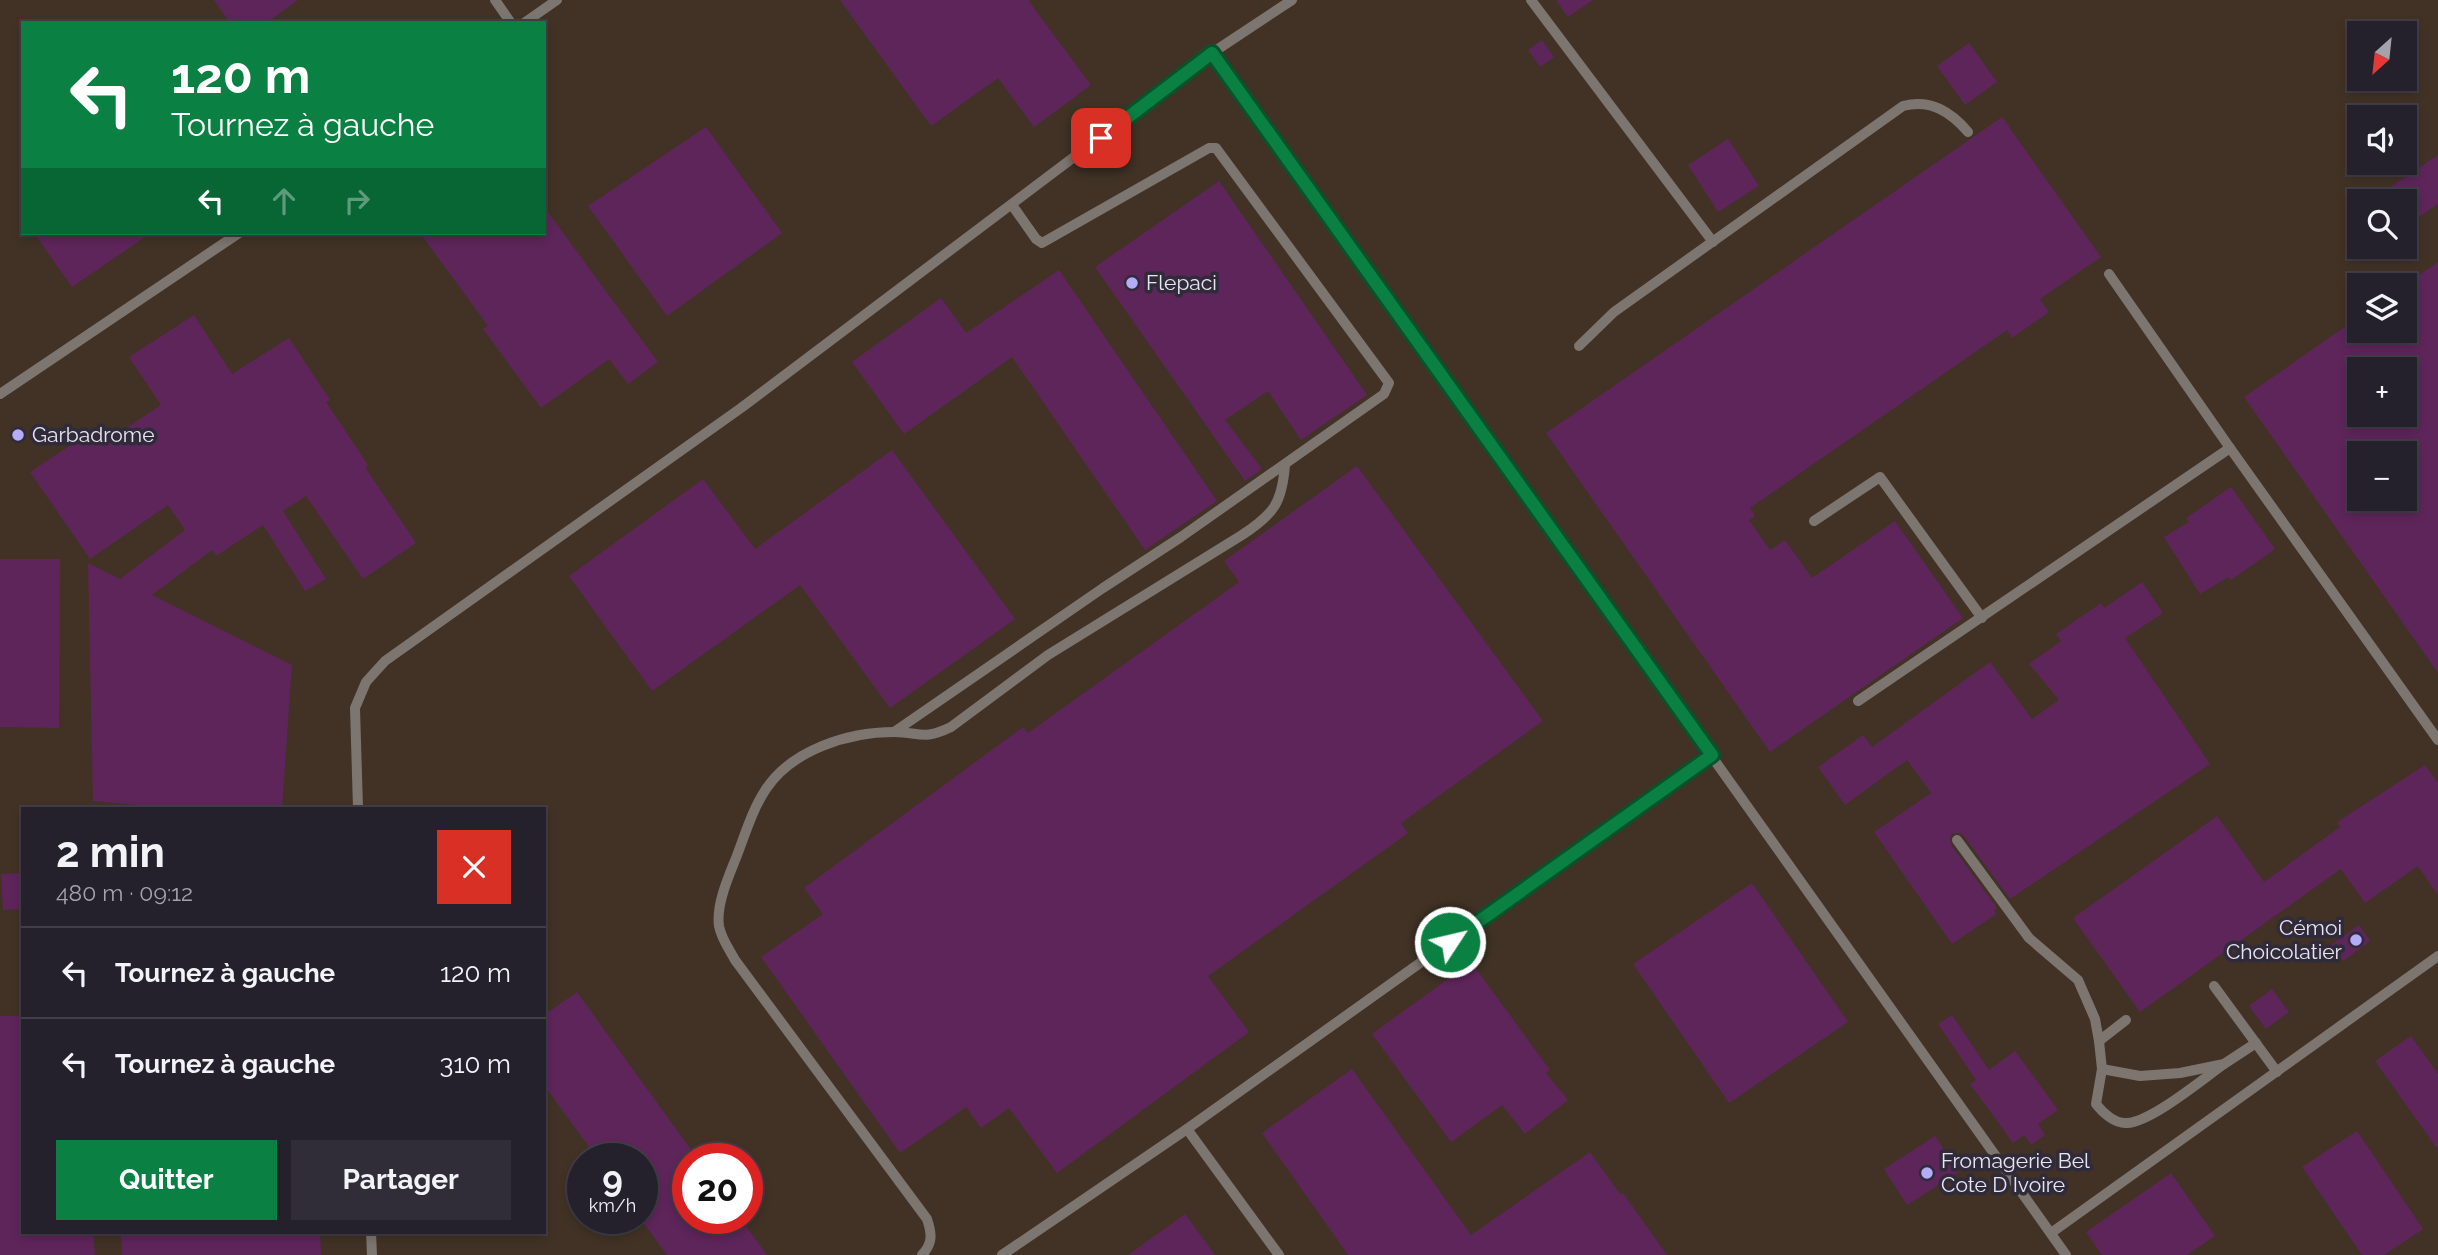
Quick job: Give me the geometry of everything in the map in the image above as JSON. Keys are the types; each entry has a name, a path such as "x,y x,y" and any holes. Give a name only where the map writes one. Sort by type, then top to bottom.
{"lane":[{"path":"495,0 510,21"},
{"path":"527,21 557,0"},
{"path":"358,807 355,708 366,682 385,661 741,408 1212,53 1292,0"},
{"path":"1531,0 1713,242"},
{"path":"1212,53 2066,1255"},
{"path":"1579,346 1614,312 1903,106 1923,104 1942,110 1955,118 1968,132"},
{"path":"894,732 1285,465 1384,394 1389,383 1216,148 1209,148 1042,243 1036,239 1012,205"},
{"path":"0,394 236,235"},
{"path":"2109,274 2438,740"},
{"path":"1858,701 2230,448"},
{"path":"922,1255 932,1240 927,1219 735,960 724,941 719,926 720,911 751,819 766,789 789,763 821,747 850,737 894,732 919,736 937,734 951,727 1048,655 1242,536 1264,520 1279,500 1285,465"},
{"path":"1814,521 1880,477 1982,618"},
{"path":"1002,1255 1187,1129 1712,755"},
{"path":"1957,840 2029,938 2078,980 2095,1019 2102,1069 2096,1104 2103,1114 2124,1124 2138,1121 2256,1043"},
{"path":"2052,1233 2438,956"},
{"path":"2214,986 2277,1072"},
{"path":"2099,1041 2126,1020"},
{"path":"2102,1069 2140,1076 2179,1073 2224,1064"},
{"path":"1187,1129 1279,1255"},
{"path":"371,1234 372,1255"}],"shaded area":[{"path":"0,0 2438,0 2438,1255 0,1255"}],"building":[{"path":"214,0 298,0 269,21 229,21"},
{"path":"840,0 1028,0 1091,85 1034,127 998,78 931,126"},
{"path":"1556,0 1593,0 1568,17"},
{"path":"1542,40 1554,57 1540,67 1528,50"},
{"path":"1969,43 1997,82 1965,105 1937,66"},
{"path":"2002,117 2101,257 2040,299 2049,312 2012,338 2007,330 1750,508 1755,516 1749,520 1770,550 1785,540 1812,578 1895,521 1963,618 1770,752 1546,433"},
{"path":"706,127 782,233 667,316 588,206"},
{"path":"1728,139 1759,186 1718,212 1688,165"},
{"path":"2438,155 2438,204 2417,218 2417,189 2387,189 2408,175 2417,175 2417,169"},
{"path":"1219,181 1367,395 1301,440 1268,391 1225,420 1262,469 1245,481 1095,267"},
{"path":"546,210 658,362 628,384 609,359 541,408 483,329 488,326 421,235 546,235"},
{"path":"35,235 148,235 72,287"},
{"path":"2438,262 2438,673 2244,397 2347,325 2347,343 2417,343 2417,277"},
{"path":"1059,270 1217,501 1145,550 1012,357 904,434 852,362 941,298 966,333"},
{"path":"194,315 232,374 289,338 330,400 326,402 368,465 365,467 416,543 363,579 306,496 283,511 326,579 305,591 263,525 216,556 212,550 152,595 292,665 282,807 158,807 93,801 88,563 120,579 185,530 168,505 90,559 30,472 98,427 107,441 161,405 129,357"},
{"path":"892,450 1015,619 890,708 800,585 652,691 569,576 703,479 755,549"},
{"path":"1357,466 1543,721 1401,823 1408,833 1208,976 1249,1032 1057,1173 1009,1108 981,1128 966,1107 900,1153 761,957 823,914 804,888 1023,727 1028,733 1239,582 1224,561"},
{"path":"2231,487 2275,549 2231,580 2228,577 2200,594 2164,537 2189,522 2186,518"},
{"path":"0,559 60,559 59,728 0,727"},
{"path":"2142,582 2163,613 2125,638 2210,764 2010,899 1963,835 1953,833 1950,837 1951,845 1997,908 1994,910 1996,914 1952,944 1874,832 1931,793 1907,760 1845,805 1818,767 1863,735 1872,747 1990,662 2032,719 2059,700 2029,664 2061,641 2056,634 2101,603 2104,608"},
{"path":"2425,765 2438,783 2438,895 2418,866 2365,903 2341,869 2140,1012 2073,918 2217,816 2264,882 2340,827 2337,822"},
{"path":"21,873 21,909 3,910 1,874"},
{"path":"1752,883 1848,1022 1729,1103 1633,964"},
{"path":"2359,925 2370,941 2343,961 2331,945"},
{"path":"1471,962 1550,1070 1546,1073 1568,1100 1525,1134 1502,1105 1451,1142 1372,1034"},
{"path":"2272,989 2289,1012 2266,1029 2249,1006"},
{"path":"577,992 686,1143 672,1143 672,1234 752,1234 767,1255 667,1255 652,1234 658,1234 658,1143 586,1143 546,1088 546,1014"},
{"path":"1952,1015 1989,1070 2015,1051 2058,1110 2038,1124 2045,1135 2031,1145 2024,1135 2013,1143 1970,1084 1976,1080 1938,1024"},
{"path":"0,1016 21,1016 21,1234 93,1234 95,1255 0,1255"},
{"path":"2411,1036 2438,1074 2438,1150 2375,1061"},
{"path":"1352,1069 1471,1235 1590,1152 1667,1255 1348,1255 1262,1133"},
{"path":"2357,1131 2423,1229 2384,1255 2362,1255 2302,1167"},
{"path":"1935,1136 1959,1172 1907,1205 1884,1169"},
{"path":"2171,1173 2215,1236 2187,1255 2102,1255 2086,1232"},
{"path":"1185,1214 1215,1255 1128,1255"},
{"path":"121,1234 320,1234 321,1255 122,1255"}],"place":[{"name":"Flepaci","path":"1132,283"},
{"name":"Garbadrome","path":"18,435"},
{"name":"Cémoi Choicolatier","path":"2356,940"},
{"name":"Fromagerie Bel Cote D Ivoire","path":"1927,1173"}],"route":[{"path":"1101,138 1212,53 1712,755 1450,942"}]}
